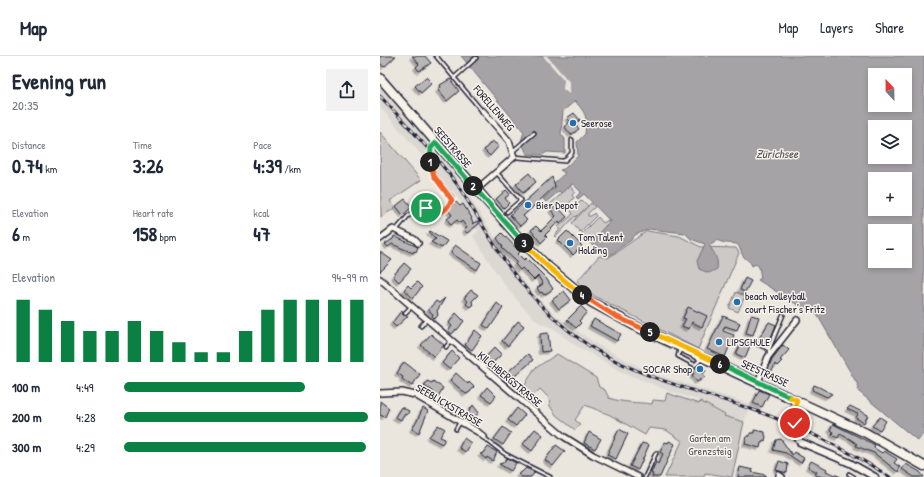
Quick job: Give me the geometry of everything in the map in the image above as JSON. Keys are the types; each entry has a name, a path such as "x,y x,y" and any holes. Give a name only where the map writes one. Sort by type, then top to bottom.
{"main road":[{"name":"SEESTRASSE","path":"380,78 522,242 569,285 591,302 615,316 866,433 924,466"}],"street":[{"name":"FORELLENWEG","path":"483,111 509,141 514,154"},
{"path":"476,190 497,172 514,154"},
{"path":"380,239 390,230 396,230 414,239 418,243"},
{"name":"KILCHBERGSTRASSE","path":"380,279 563,436 593,455 638,477"},
{"path":"758,382 768,357 797,320"},
{"name":"SEEBLICKSTRASSE","path":"380,393 408,393 460,421 484,437"},
{"path":"797,400 794,416 797,436 801,443 850,463 875,477"}],"lane":[{"name":"FORELLENWEG","path":"436,56 483,111"},
{"path":"455,77 476,58"},
{"path":"514,154 534,133"},
{"path":"514,154 564,160 572,153 572,140"},
{"path":"396,230 414,212 426,208 441,212 452,201 452,198 434,176 430,166 431,148 436,143"},
{"path":"497,172 520,200 507,212"},
{"path":"405,313 411,307"},
{"path":"768,357 769,350 783,315"},
{"path":"421,326 426,320"},
{"path":"446,347 451,341"},
{"path":"757,344 769,350"},
{"path":"456,429 460,421"},
{"path":"484,437 505,454 550,477"},
{"path":"645,477 656,453"},
{"path":"848,474 854,477"}],"shaded area":[{"path":"380,87 426,140 428,146 426,160 380,107"},
{"path":"434,150 452,169 518,274 538,298 555,315 598,345 651,373 750,404 744,422 724,416 725,415 700,401 669,391 622,372 573,344 553,328 538,322 521,305 503,283 473,236 478,231 471,219 472,218 453,191 449,190 433,168"}],"green space":[{"path":"380,132 421,180 390,201 395,208 381,217"},
{"path":"570,186 575,192 572,195 574,198 564,208 559,203 551,210 547,207"},
{"path":"582,200 588,206 576,217 575,216 556,237 555,236 560,229 558,227 573,214 571,211"},
{"path":"591,203 595,207 588,213 588,216 591,216 594,213 596,216 580,232 572,223"},
{"path":"598,217 603,223 608,220 609,222 591,242 582,233"},
{"path":"647,231 679,236 701,247 736,248 739,253 698,349 596,297 577,281 599,256 608,258"},
{"name":"beach volleyball court Fischer's Fritz","path":"736,292 745,296 738,312 729,308"},
{"name":"Garten am Grenzsteig","path":"557,354 596,378 599,387 605,390 609,398 614,400 652,404 653,400 665,401 667,393 699,404 700,401 725,415 724,416 744,422 732,477 705,473 704,477 665,477 682,441 666,430 649,428 645,435 610,415 585,405 575,420 580,424 575,430 556,415 550,406 549,398 540,389 526,402 519,396 534,369"}],"water":[{"name":"Zürichsee","path":"461,56 924,56 924,432 918,441 858,391 859,387 815,311 801,307 758,280 761,278 759,267 756,264 752,266 743,256 737,244 717,240 709,245 717,262 717,269 709,273 699,269 697,261 705,244 691,239 685,233 649,229 635,235 631,240 609,256 601,254 590,243 610,221 584,194 578,199 576,197 581,192 573,184 561,193 559,191 546,202 543,199 556,187 553,184 565,173 560,170 564,169 578,156 577,142 585,134 586,128 584,113 575,101 563,111 561,134 565,139 565,153 547,152 542,155 527,154 521,141 524,132 469,66 472,64 470,61 473,57 467,63"}],"pier":[{"path":"543,56 547,56 570,83 569,94 563,89 564,80"}],"building":[{"path":"380,56 396,56 384,67 380,63"},
{"path":"412,56 425,56 431,63 419,71 416,67 419,64"},
{"path":"426,77 432,83 421,93 415,86"},
{"path":"450,79 459,91 447,101 438,90 441,87 440,85"},
{"name":"Seerose","path":"574,113 580,120 575,124 579,129 571,135 565,127 570,121 567,118"},
{"path":"492,141 499,146 490,156 484,150"},
{"path":"529,173 536,182 523,193 516,184"},
{"path":"552,177 555,186 523,216 527,220 520,226 510,215"},
{"path":"506,190 510,194 505,198 509,203 504,208 496,199"},
{"path":"405,199 412,207 403,215 396,206"},
{"path":"456,202 460,206 463,204 472,218 472,224 477,221 479,224 467,233 464,230 467,228 462,221 460,223 457,220 451,225 447,219 452,215 448,210"},
{"path":"556,205 567,217 560,223 559,221 545,235 547,237 541,243 531,230 536,226 541,231 556,216 551,210"},
{"path":"430,231 447,241 442,248 431,242 436,239 429,232"},
{"name":"Tom Talent Holding","path":"567,231 582,246 573,255 558,240"},
{"path":"502,233 520,252 518,254 524,260 526,258 546,278 553,289 544,295 542,292 540,293 537,288 543,284 538,276 534,280 522,268 520,270 515,264 517,262 502,248 503,247 497,238"},
{"path":"394,236 418,247 416,252 414,251 413,253 392,244 388,247 385,244 393,239"},
{"path":"455,245 481,263 477,270 451,253"},
{"path":"380,252 392,260 380,272"},
{"path":"404,263 411,269 399,282 393,276"},
{"path":"745,278 751,281 745,292 740,290"},
{"path":"417,282 422,287 413,298 404,290 408,285 411,288"},
{"path":"471,290 478,295 472,301 473,306 472,305 470,307 466,304 468,301 464,298"},
{"path":"564,291 571,300 559,309 552,300"},
{"path":"445,298 437,311 438,315 435,319 432,316 433,314 428,310 436,301 439,303"},
{"path":"497,303 503,308 489,329 483,325"},
{"path":"581,306 587,312 579,321 581,323 576,328 567,320"},
{"path":"688,307 707,316 702,327 692,322 689,329 682,326 686,319 683,318"},
{"path":"402,310 403,315 408,316 396,327 392,323"},
{"path":"456,313 464,321 452,334 448,331 452,326 449,323"},
{"path":"751,315 759,317 753,335 746,333"},
{"path":"723,316 740,323 737,330 725,326 723,331 734,335 725,357 707,349"},
{"path":"594,319 621,334 617,341 590,326"},
{"path":"518,321 524,326 508,346 502,341"},
{"path":"769,322 776,325 768,345 761,341 762,338 760,337"},
{"path":"475,330 482,336 472,350 465,345"},
{"path":"548,333 550,351 541,352 540,334"},
{"path":"431,334 444,345 434,357 421,345"},
{"path":"743,340 751,343 745,358 736,354"},
{"path":"783,345 789,350 777,366 775,364 772,371 768,369 772,359"},
{"path":"495,347 502,354 489,366 483,360"},
{"path":"452,351 459,358 449,369 442,363"},
{"path":"528,354 533,360 508,382 503,376"},
{"path":"404,362 420,374 412,386 402,379 403,377 397,373"},
{"path":"702,365 706,371 703,373 705,377 697,382 692,375 694,374 692,371"},
{"path":"456,373 468,384 469,382 474,387 470,392 466,394 450,380"},
{"path":"427,381 432,383 433,381 443,388 436,400 430,396 433,391 424,386"},
{"path":"814,385 832,394 827,397 812,390"},
{"path":"487,387 496,396 491,402 481,395"},
{"path":"759,390 769,394 762,407 753,403"},
{"path":"380,401 389,408 385,417 380,415"},
{"path":"473,405 479,413 471,420 466,416"},
{"path":"850,406 868,415 864,423 856,418 858,414 847,409"},
{"path":"401,407 409,411 401,420 395,417"},
{"path":"423,408 428,411 419,433 412,429"},
{"path":"517,408 525,415 516,426 508,420"},
{"path":"880,417 886,421 880,430 872,426"},
{"path":"833,424 875,445 874,448 882,453 884,451 897,459 894,463 900,467 898,472 874,453 856,446 857,444 850,439 840,434 838,438 832,435 833,432 830,430"},
{"path":"438,425 445,429 440,437 445,439 442,444 429,437"},
{"path":"503,427 511,433 503,445 494,439"},
{"path":"535,429 543,435 532,451 523,444"},
{"path":"619,429 628,434 616,459 607,455"},
{"path":"754,430 765,432 765,441 763,440 760,448 745,444 747,436 750,436 750,433 754,433"},
{"path":"589,432 601,439 595,449 584,443"},
{"path":"464,438 471,443 466,452 459,448"},
{"path":"781,439 792,455 794,452 804,458 801,463 786,453 773,450 776,440"},
{"path":"669,441 675,444 660,477 652,477 653,474 651,473 656,462 658,464 663,454 660,452 665,442 668,443"},
{"path":"642,443 649,445 638,470 630,466"},
{"path":"556,445 565,451 553,466 545,460"},
{"path":"488,447 497,452 493,461 487,457 486,459 480,454 484,453"},
{"path":"507,458 516,463 511,471 499,464 503,463"},
{"path":"779,461 788,464 787,473 776,470"},
{"path":"811,461 827,469 826,471 841,477 823,477 815,475 817,472 808,467"},
{"path":"906,464 920,472 924,477 914,477 902,469"},
{"path":"740,467 753,470 752,472 766,475 766,477 738,477"},
{"path":"526,468 535,472 531,477 522,477 518,474"}],"railway":[{"path":"380,96 429,149 456,183 500,254 525,288 556,320 591,347 610,358 649,375 751,409 804,431 856,457 890,477"}],"place":[{"name":"Seerose","path":"573,123"},
{"name":"Bier Depot","path":"528,205"},
{"name":"Tom Talent Holding","path":"570,243"},
{"name":"beach volleyball court Fischer's Fritz","path":"737,302"},
{"name":"LIPSCHULE","path":"719,342"},
{"name":"SOCAR Shop","path":"700,369"}],"route":[{"path":"426,208 441,212 446,209 452,200 434,176 430,166 431,148 436,143 518,237 564,282 591,302 615,316 797,400 794,410 795,423"}]}
